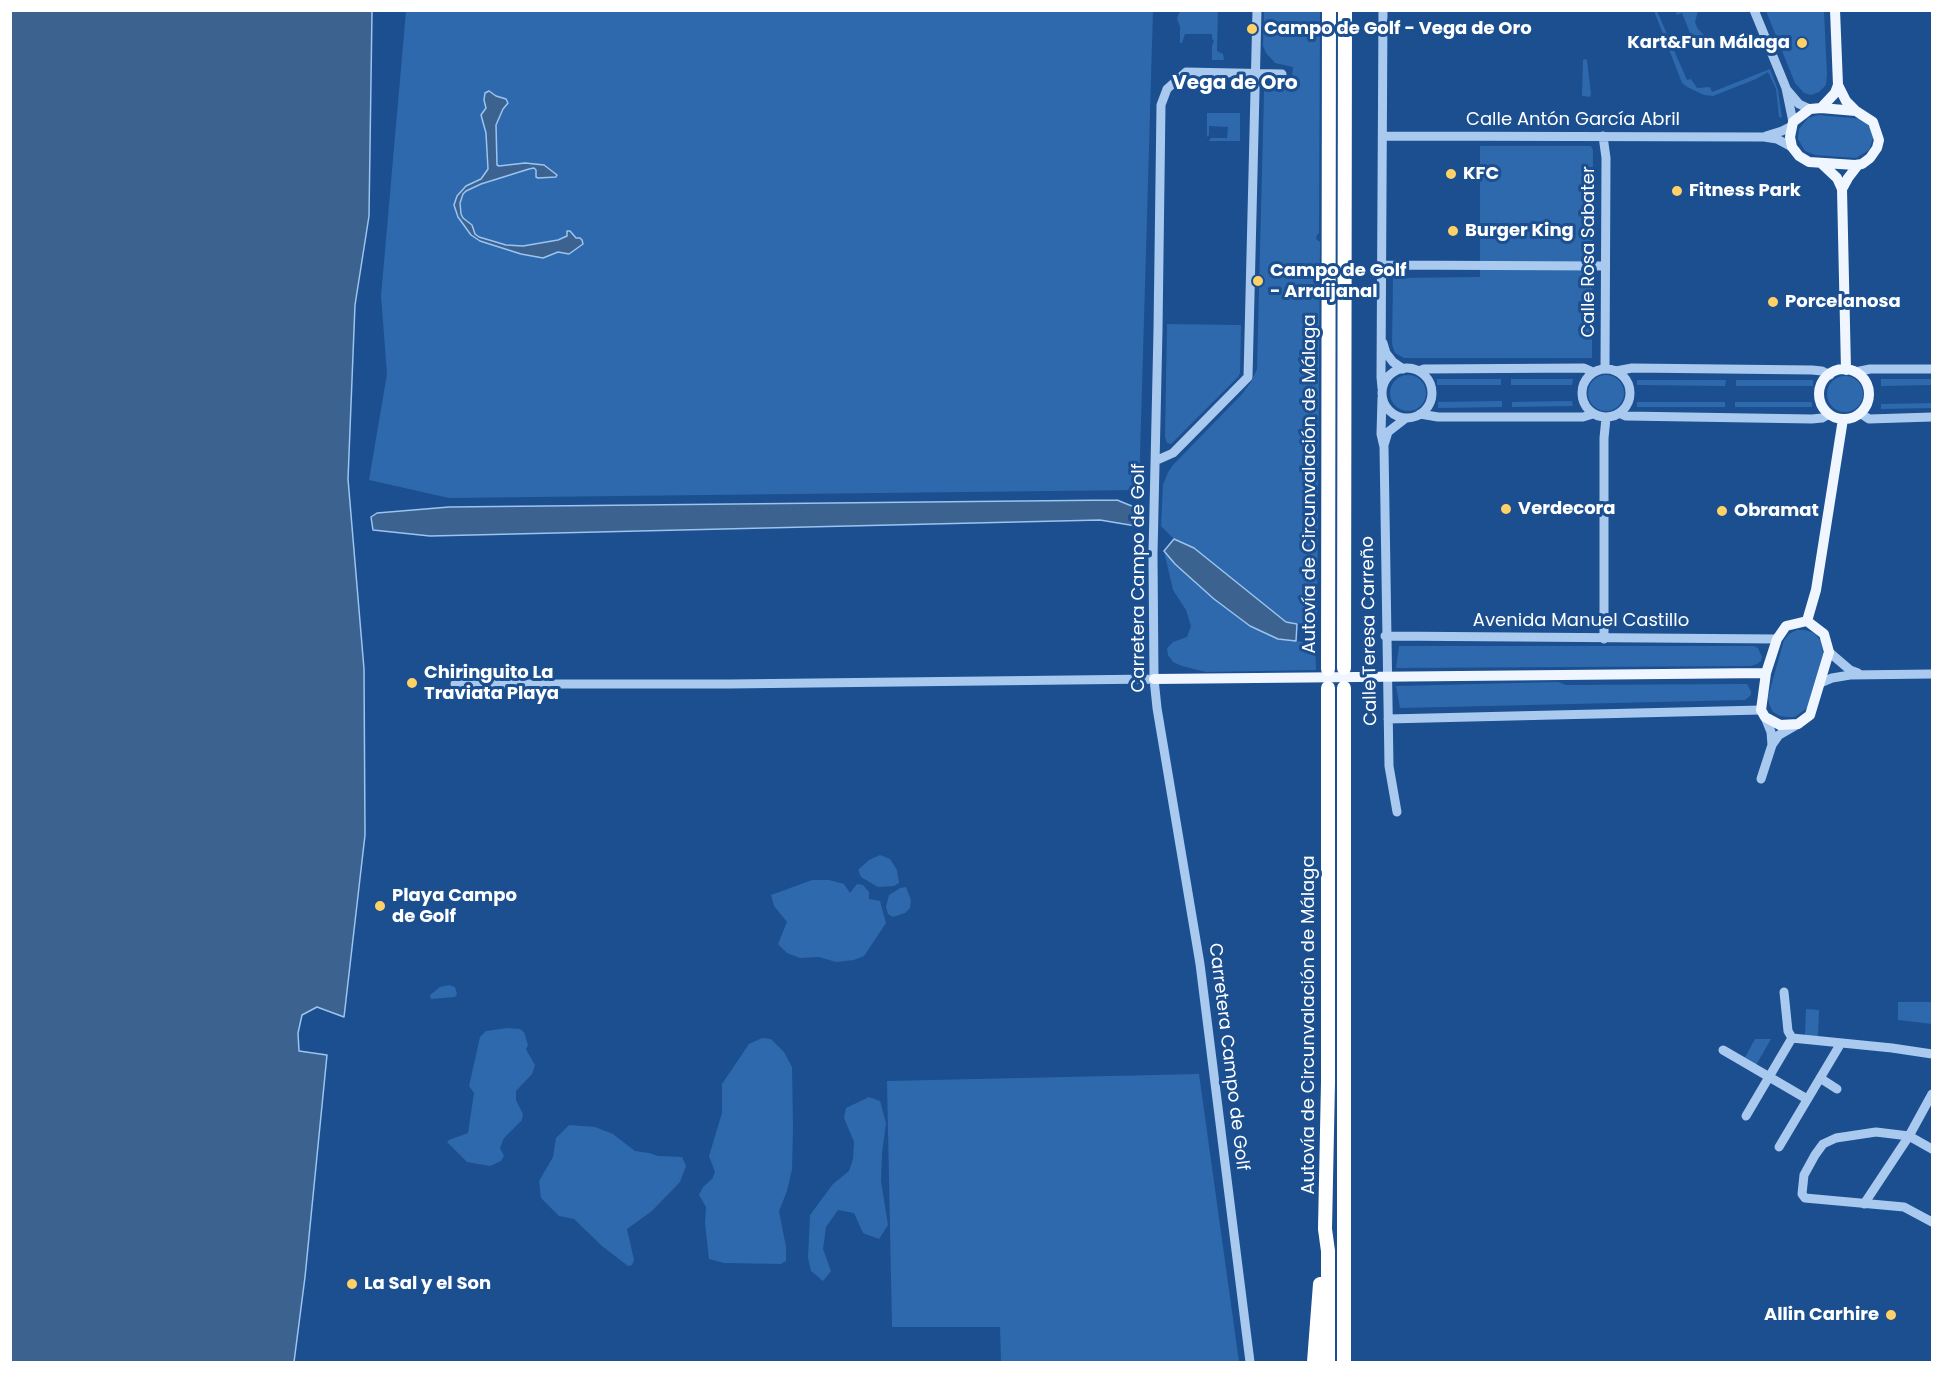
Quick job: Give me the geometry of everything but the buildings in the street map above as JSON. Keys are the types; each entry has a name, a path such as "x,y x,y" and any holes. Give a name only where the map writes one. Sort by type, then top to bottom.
{"highway":[{"name":"Autovía de Circunvalación de Málaga","path":"1328,669 1329,10"},
{"name":"Autovía de Circunvalación de Málaga","path":"1344,668 1345,10"},
{"name":"Autovía de Circunvalación de Málaga","path":"1328,688 1326,1229 1328,1362"},
{"name":"Autovía de Circunvalación de Málaga","path":"1344,688 1344,1362"},
{"path":"1314,1362 1321,1252 1326,1229"},
{"path":"1344,1266 1350,1284 1354,1362"}],"main road":[{"path":"1835,10 1838,86 1835,93 1816,109 1792,124 1790,137 1792,147 1799,156 1809,162 1858,165"},
{"path":"1838,86 1846,101 1873,122 1879,140 1870,158 1858,165 1842,189"},
{"path":"1816,109 1856,111"},
{"path":"1821,164 1837,178 1842,189 1850,371"},
{"path":"1850,371 1862,376 1869,391 1869,399 1860,413 1843,419 1829,414 1821,402 1821,387 1834,372 1850,371"},
{"path":"1807,621 1816,590 1843,419"},
{"path":"1807,621 1824,634 1829,652 1810,715 1798,724 1780,725 1763,713 1766,673 1777,639 1786,626 1807,621"},
{"path":"1154,679 1766,673"}],"street":[{"path":"1155,461 1173,453 1248,376 1257,10"},
{"name":"Calle Teresa Carreño","path":"1383,10 1381,434 1389,766 1397,813"},
{"path":"1754,10 1786,88 1792,124"},
{"name":"Carretera Campo de Golf","path":"1250,1362 1200,964 1154,679 1153,565 1161,105 1167,88 1186,72 1282,74"},
{"path":"1786,88 1799,104 1816,109"},
{"name":"Calle Antón García Abril","path":"1764,137 1782,131 1792,124"},
{"name":"Calle Antón García Abril","path":"1383,136 1764,137 1777,139 1792,147"},
{"name":"Calle Rosa Sabater","path":"1603,136 1606,158 1605,368"},
{"path":"1382,265 1605,266"},
{"name":"Calle Teresa Carreño","path":"1382,338 1386,353 1403,369"},
{"path":"1419,371 1424,369 1584,368 1593,372"},
{"path":"1616,370 1630,387 1629,402 1619,413 1606,418 1593,414 1582,402 1582,385 1586,377 1605,368 1616,370 1632,368 1812,370 1830,375"},
{"path":"1383,447 1388,432 1406,418 1420,414 1431,400 1432,392 1426,377 1412,369 1403,369 1390,375 1382,393 1385,406 1390,412 1406,418"},
{"path":"1850,371 1932,369"},
{"path":"1619,413 1626,416 1812,419 1822,418 1829,414"},
{"path":"1860,413 1869,419 1932,417"},
{"path":"1420,414 1438,417 1583,417 1593,414"},
{"path":"1604,639 1604,438 1606,418"},
{"name":"Avenida Manuel Castillo","path":"1385,636 1777,639"},
{"path":"1829,652 1850,670 1860,674"},
{"path":"1820,683 1832,678 1860,674 1932,674"},
{"path":"455,684 729,684 1154,679"},
{"path":"1388,719 1763,713 1771,732 1772,745"},
{"path":"1761,779 1772,745 1779,735 1798,724"},
{"path":"1785,992 1788,1031 1792,1038"},
{"path":"1792,1038 1932,1054"},
{"path":"1746,1116 1792,1038"},
{"path":"1779,1147 1841,1043"},
{"path":"1723,1050 1808,1099"},
{"path":"1820,1078 1837,1089"},
{"path":"1864,1204 1932,1097"},
{"path":"1932,1149 1909,1136 1876,1132 1836,1138 1823,1144 1804,1175 1802,1194 1805,1198 1904,1207 1932,1221"}],"shaded area":[{"path":"10,11 372,11 369,216 355,305 348,479 364,669 365,835 344,1017 317,1007 302,1015 298,1033 299,1051 327,1055 305,1277 294,1362 11,1362"},
{"path":"406,11 1153,11 1139,490 449,498 369,480 387,374 381,296"},
{"path":"1180,11 1218,11 1217,51 1223,54 1224,60 1212,60 1214,41 1212,34 1185,34 1180,43 1180,27 1177,18"},
{"path":"1264,11 1320,11 1319,233 1316,239 1320,242 1317,625 1286,622 1194,548 1174,539 1161,526 1163,485 1168,472 1242,394 1257,369 1264,91 1270,85 1291,85 1293,67 1275,63 1266,53 1263,46"},
{"path":"1654,11 1657,11 1687,80 1691,79 1697,88 1710,87 1712,92 1770,69 1778,90 1782,118 1779,117 1776,89 1768,72 1713,96 1704,95 1682,83"},
{"path":"1698,11 1695,22 1709,43 1696,48 1682,13 1676,15 1677,12"},
{"name":"Kart&Fun Málaga","path":"1766,11 1824,11 1827,75 1826,85 1819,92 1811,95 1804,93 1795,83"},
{"path":"1583,60 1587,60 1590,97 1582,96"},
{"path":"489,91 506,99 508,103 496,125 497,165 525,163 544,165 557,175 556,177 538,178 534,168 481,184 463,194 460,203 461,214 472,225 475,234 479,237 506,245 523,246 558,240 567,236 567,231 570,231 576,238 582,240 583,244 569,254 558,252 543,258 521,254 480,241 471,235 458,217 454,205 457,196 466,186 481,179 488,169 486,133 481,115 486,108 485,93"},
{"path":"1207,113 1240,113 1240,141 1209,141 1211,138 1227,138 1228,127 1209,126 1207,137"},
{"path":"1818,115 1862,119 1870,127 1873,138 1869,150 1856,158 1815,155 1805,151 1798,139 1799,129 1808,118"},
{"path":"1480,146 1591,146 1593,150 1592,358 1404,358 1395,353 1392,344 1393,278 1480,277"},
{"path":"1167,324 1241,325 1238,377 1171,444 1167,443 1165,437"},
{"path":"1408,375 1421,380 1426,393 1421,406 1408,411 1395,406 1390,393 1395,380"},
{"path":"1606,375 1619,380 1624,393 1619,406 1606,411 1593,406 1588,393 1593,380"},
{"path":"1845,376 1858,381 1863,394 1858,407 1845,412 1832,407 1827,394 1832,381"},
{"path":"1437,379 1501,379 1501,385 1437,385"},
{"path":"1511,379 1573,379 1572,385 1511,385"},
{"path":"1881,379 1932,379 1932,385 1881,386"},
{"path":"1637,380 1726,380 1725,386 1637,385"},
{"path":"1736,380 1813,380 1813,386 1736,386"},
{"path":"1502,401 1502,407 1438,408 1438,402"},
{"path":"1572,401 1573,406 1512,407 1512,402"},
{"path":"1637,402 1725,402 1725,407 1637,407"},
{"path":"1735,402 1812,402 1812,407 1735,407"},
{"path":"1932,403 1932,408 1881,409 1881,404"},
{"path":"1117,500 1139,509 1144,516 1136,526 1100,520 430,536 373,530 371,517 377,513 449,507"},
{"path":"1174,539 1194,548 1286,622 1297,624 1296,641 1278,639 1250,626 1214,599 1164,551"},
{"path":"1164,551 1214,599 1250,626 1278,639 1315,643 1316,670 1206,672 1173,662 1168,655 1167,648 1173,642 1187,637 1191,626 1186,610 1173,590"},
{"path":"1797,630 1814,633 1821,641 1823,654 1807,708 1795,717 1780,716 1773,712 1768,697 1784,640"},
{"path":"1399,646 1754,646 1758,648 1762,657 1761,661 1751,666 1396,668"},
{"path":"1558,682 1566,685 1747,684 1751,695 1745,700 1400,708 1396,686"},
{"path":"880,855 890,859 897,870 899,883 894,886 878,887 861,877 858,870 869,860"},
{"path":"812,880 829,880 844,884 850,893 857,884 863,885 869,892 869,899 880,901 886,923 864,956 854,960 836,962 819,957 800,958 787,953 778,944 787,922 774,906 771,895"},
{"path":"906,887 911,900 910,908 905,913 893,917 888,914 886,907 889,895"},
{"path":"449,985 455,987 457,994 455,997 431,999 430,995 440,987"},
{"path":"1898,1002 1932,1002 1932,1024 1898,1020"},
{"path":"1806,1009 1819,1010 1818,1037 1805,1036"},
{"path":"520,1029 524,1032 528,1045 526,1049 535,1065 532,1074 516,1091 516,1100 523,1114 522,1120 504,1138 500,1148 504,1156 501,1161 490,1166 467,1162 447,1142 468,1133 474,1093 469,1086 480,1037 486,1031"},
{"path":"762,1038 771,1039 784,1052 792,1067 792,1169 779,1211 786,1247 786,1261 781,1264 724,1263 709,1259 705,1223 706,1207 699,1195 715,1172 709,1156 722,1113 722,1084 749,1044"},
{"path":"1755,1039 1771,1039 1756,1065 1744,1059"},
{"path":"1199,1074 1239,1362 1001,1362 1000,1327 892,1327 887,1081"},
{"path":"869,1097 880,1101 886,1123 881,1181 888,1225 879,1239 863,1233 854,1213 838,1210 826,1227 823,1249 831,1271 823,1281 811,1271 808,1258 810,1215 833,1184 849,1171 853,1159 854,1142 844,1118 846,1108"},
{"path":"569,1125 595,1127 613,1134 635,1151 658,1156 682,1157 686,1166 680,1182 652,1211 627,1229 634,1260 632,1265 628,1266 602,1246 574,1219 559,1216 541,1198 539,1181 553,1157 556,1138"}],"place":[{"name":"Campo de Golf - Vega de Oro","path":"1252,29"},
{"name":"Kart&Fun Málaga","path":"1802,43"},
{"name":"KFC","path":"1451,174"},
{"name":"Fitness Park","path":"1677,191"},
{"name":"Burger King","path":"1453,231"},
{"name":"Campo de Golf - Arraijanal","path":"1258,281"},
{"name":"Porcelanosa","path":"1773,302"},
{"name":"Verdecora","path":"1506,509"},
{"name":"Obramat","path":"1722,511"},
{"name":"Chiringuito La Traviata Playa","path":"412,683"},
{"name":"Playa Campo de Golf","path":"380,906"},
{"name":"La Sal y el Son","path":"352,1284"},
{"name":"Allin Carhire","path":"1891,1315"}],"district":[{"name":"Vega de Oro","path":"1235,84"}]}
